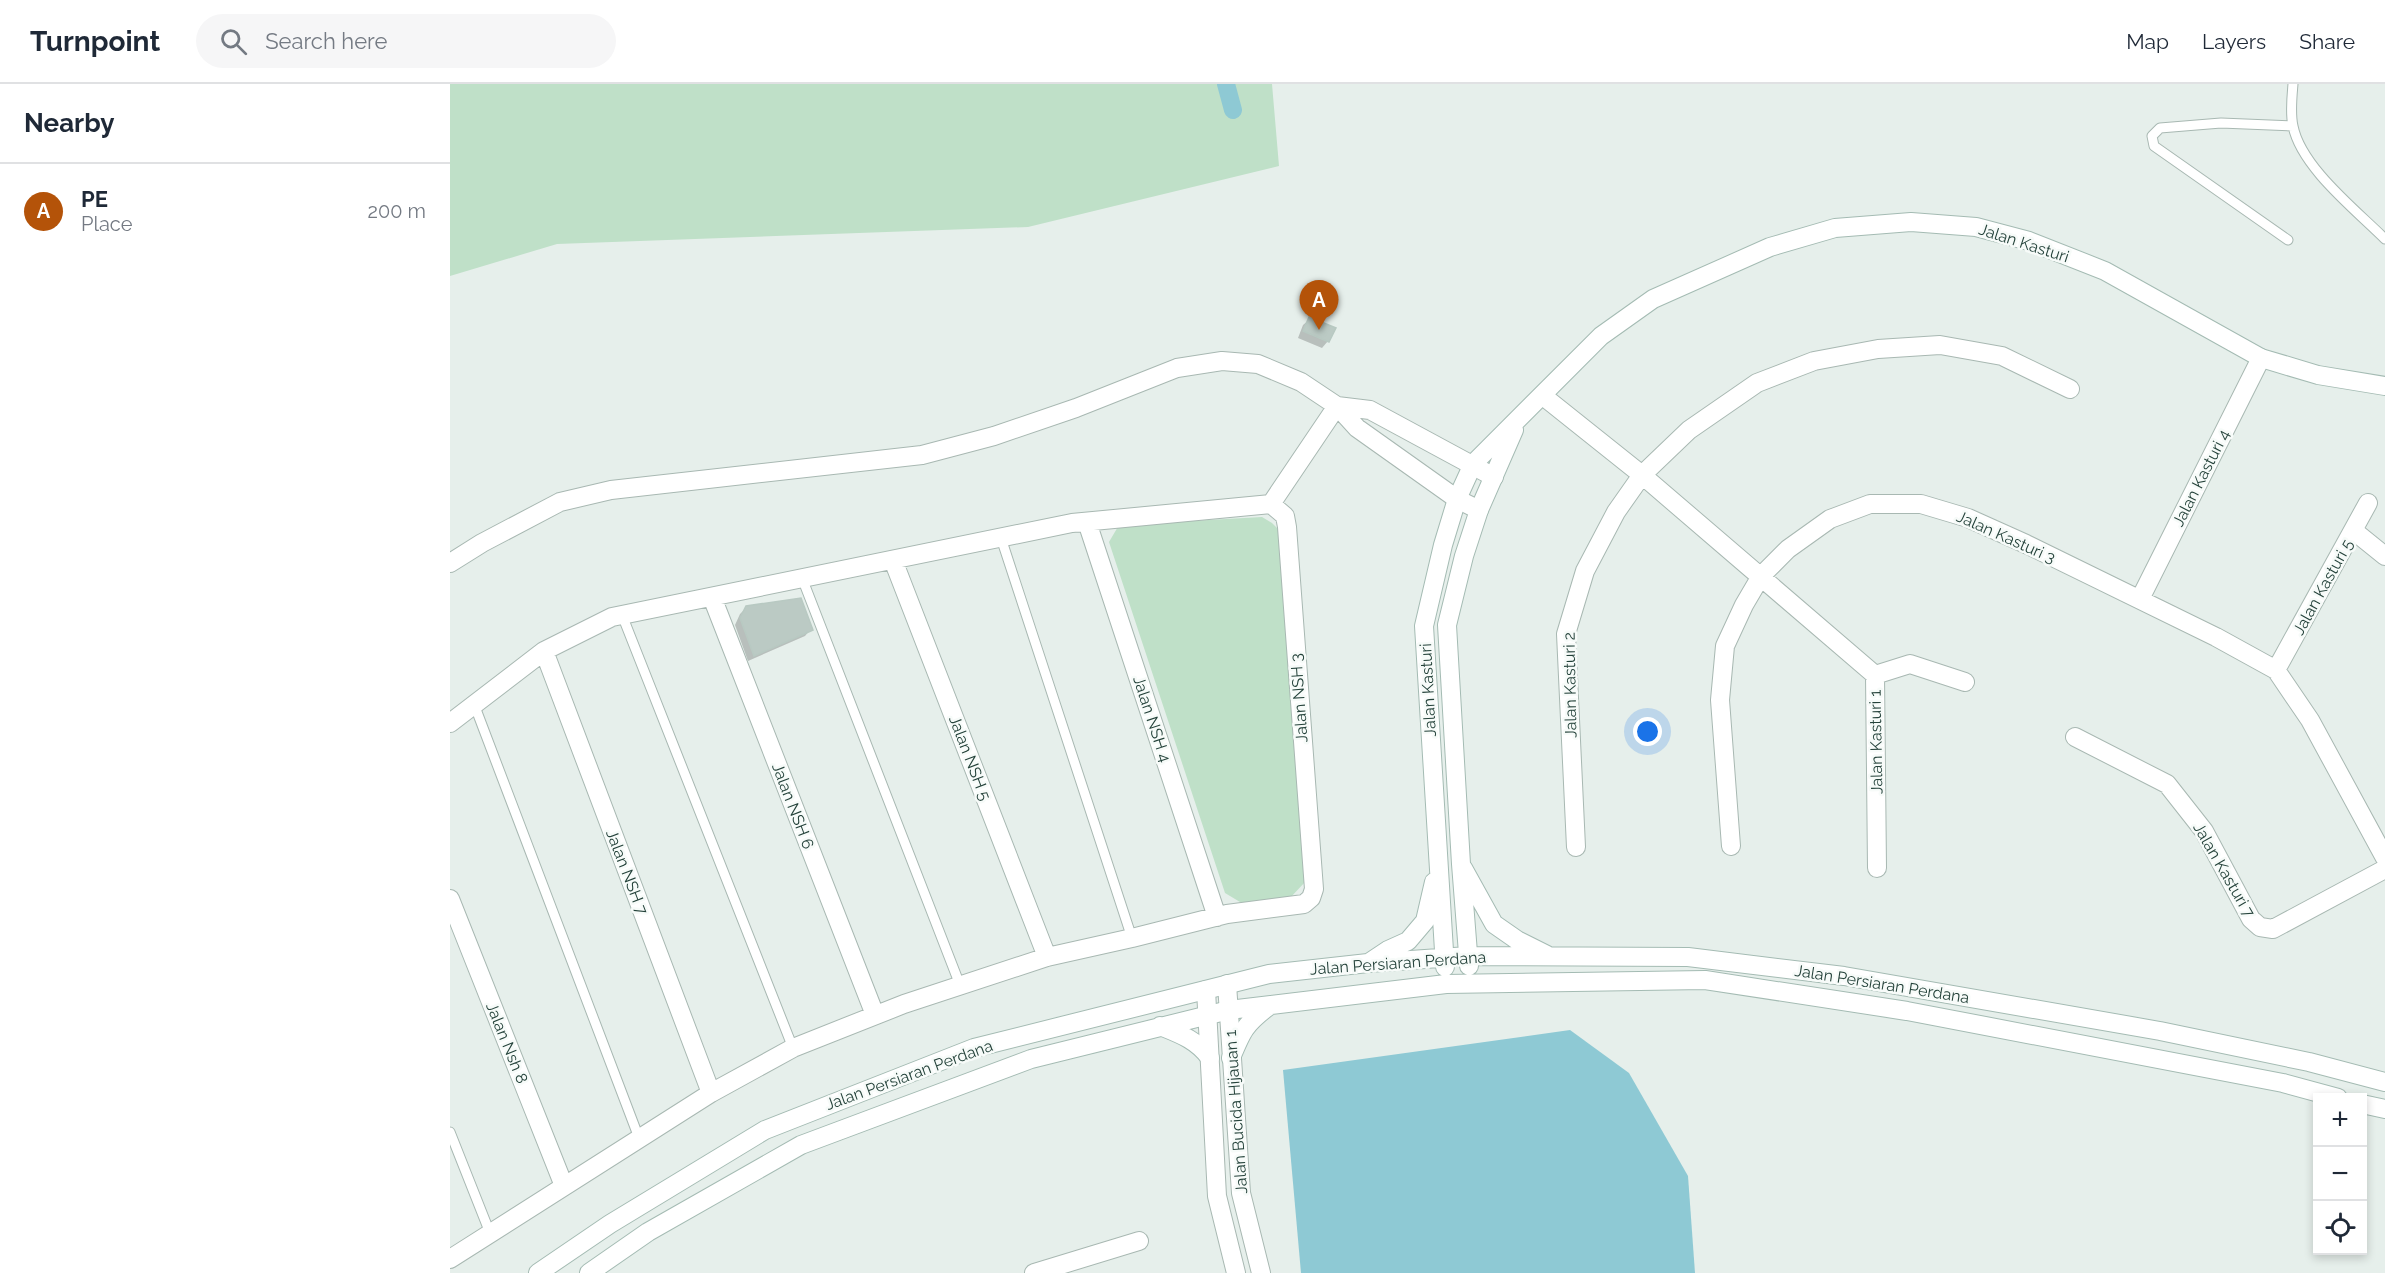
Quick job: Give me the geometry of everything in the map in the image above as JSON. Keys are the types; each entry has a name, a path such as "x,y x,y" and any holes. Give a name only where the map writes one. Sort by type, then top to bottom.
{"street":[{"name":"Jalan Kasturi","path":"1446,984 1424,626 1456,499 1473,464 1517,423 1600,336 1653,299 1770,247 1835,228 1911,222 1976,227 2029,241 2105,272 2261,358 2318,375 2385,386"},
{"name":"Jalan Kasturi 2","path":"1576,847 1566,634 1585,572 1616,512 1642,475 1689,430 1757,383 1814,361 1878,349 1940,345 2002,356 2070,389"},
{"name":"Jalan Kasturi 4","path":"2140,599 2261,358"},
{"path":"450,563 482,543 560,502 611,490 922,455 994,436 1076,408 1177,368 1222,361 1258,364 1301,382 1337,406 1357,428 1456,499 1479,510"},
{"path":"1543,396 1642,475 1875,675"},
{"path":"1337,406 1370,410 1494,477"},
{"path":"450,723 544,651 612,617 1087,522 1271,504 1337,406"},
{"name":"Jalan Kasturi","path":"1470,982 1447,625 1464,556 1479,510 1517,423"},
{"name":"Jalan Kasturi 5","path":"2276,670 2368,503"},
{"name":"Jalan NSH 3","path":"1217,917 1304,904 1311,898 1314,889 1287,527 1285,516 1271,504"},
{"name":"Jalan Kasturi 3","path":"1731,846 1720,700 1725,646 1744,604 1761,576 1788,549 1830,519 1870,504 1921,504 1968,518 2140,599 2276,670 2310,720 2385,858"},
{"name":"Jalan NSH 4","path":"1087,522 1217,917"},
{"path":"2354,531 2385,556"},
{"name":"Jalan NSH 5","path":"893,560 1047,957"},
{"name":"Jalan NSH 6","path":"712,597 874,1015"},
{"name":"Jalan NSH 7","path":"544,651 711,1093"},
{"name":"Jalan Kasturi 1","path":"1877,868 1875,675 1910,664 1965,682"},
{"name":"Jalan Kasturi 7","path":"2074,737 2167,784 2204,831 2251,919 2260,927 2273,929 2385,869"},
{"path":"1368,963 1388,950 1408,942 1425,921 1439,864"},
{"path":"1461,864 1494,924 1517,940 1551,957"},
{"name":"Jalan Nsh 8","path":"450,899 564,1186"},
{"path":"450,1259 711,1093 793,1048 874,1015 1047,957 1132,939 1217,917"},
{"name":"Jalan Persiaran Perdana","path":"538,1273 610,1224 765,1130 974,1048 1269,974 1368,963 1468,956 1688,957 1844,976 2160,1031 2309,1062 2385,1082"},
{"name":"Jalan Persiaran Perdana","path":"589,1273 648,1232 801,1145 1030,1059 1229,1010 1446,984 1705,980 1907,1011 2283,1083 2320,1093"},
{"name":"Jalan Bucida Hijauan 1","path":"1227,984 1241,1193 1261,1273"},
{"name":"Jalan Bucida Hijauan 1","path":"1206,990 1217,1196 1236,1273"},
{"path":"1231,1058 1242,1030 1250,1020 1271,1005"},
{"path":"1161,1026 1202,1047 1210,1058"},
{"path":"2367,1105 2385,1109"},
{"path":"1034,1273 1139,1240"}],"lane":[{"path":"2294,84 2293,126 2305,154 2324,180 2385,239"},
{"path":"2288,240 2154,146 2152,136 2160,128 2221,123 2293,126"},
{"path":"1001,538 1132,939"},
{"path":"802,578 960,985"},
{"path":"622,615 793,1048"},
{"path":"474,704 639,1138"},
{"path":"450,1132 490,1233"}],"green space":[{"path":"450,84 1272,84 1279,166 1028,227 557,244 450,276"},
{"path":"1262,517 1280,531 1306,881 1290,898 1245,905 1225,893 1109,542 1119,525"}],"water":[{"path":"1570,1030 1629,1073 1688,1176 1695,1273 1301,1273 1283,1070"}],"building":[{"path":"1309,317 1336,328 1329,342 1303,331"},
{"path":"801,598 813,630 754,656 740,618 746,606"}],"waterway":[{"path":"1226,84 1233,110"}],"place":[{"name":"PE","path":"1319,330"}]}
